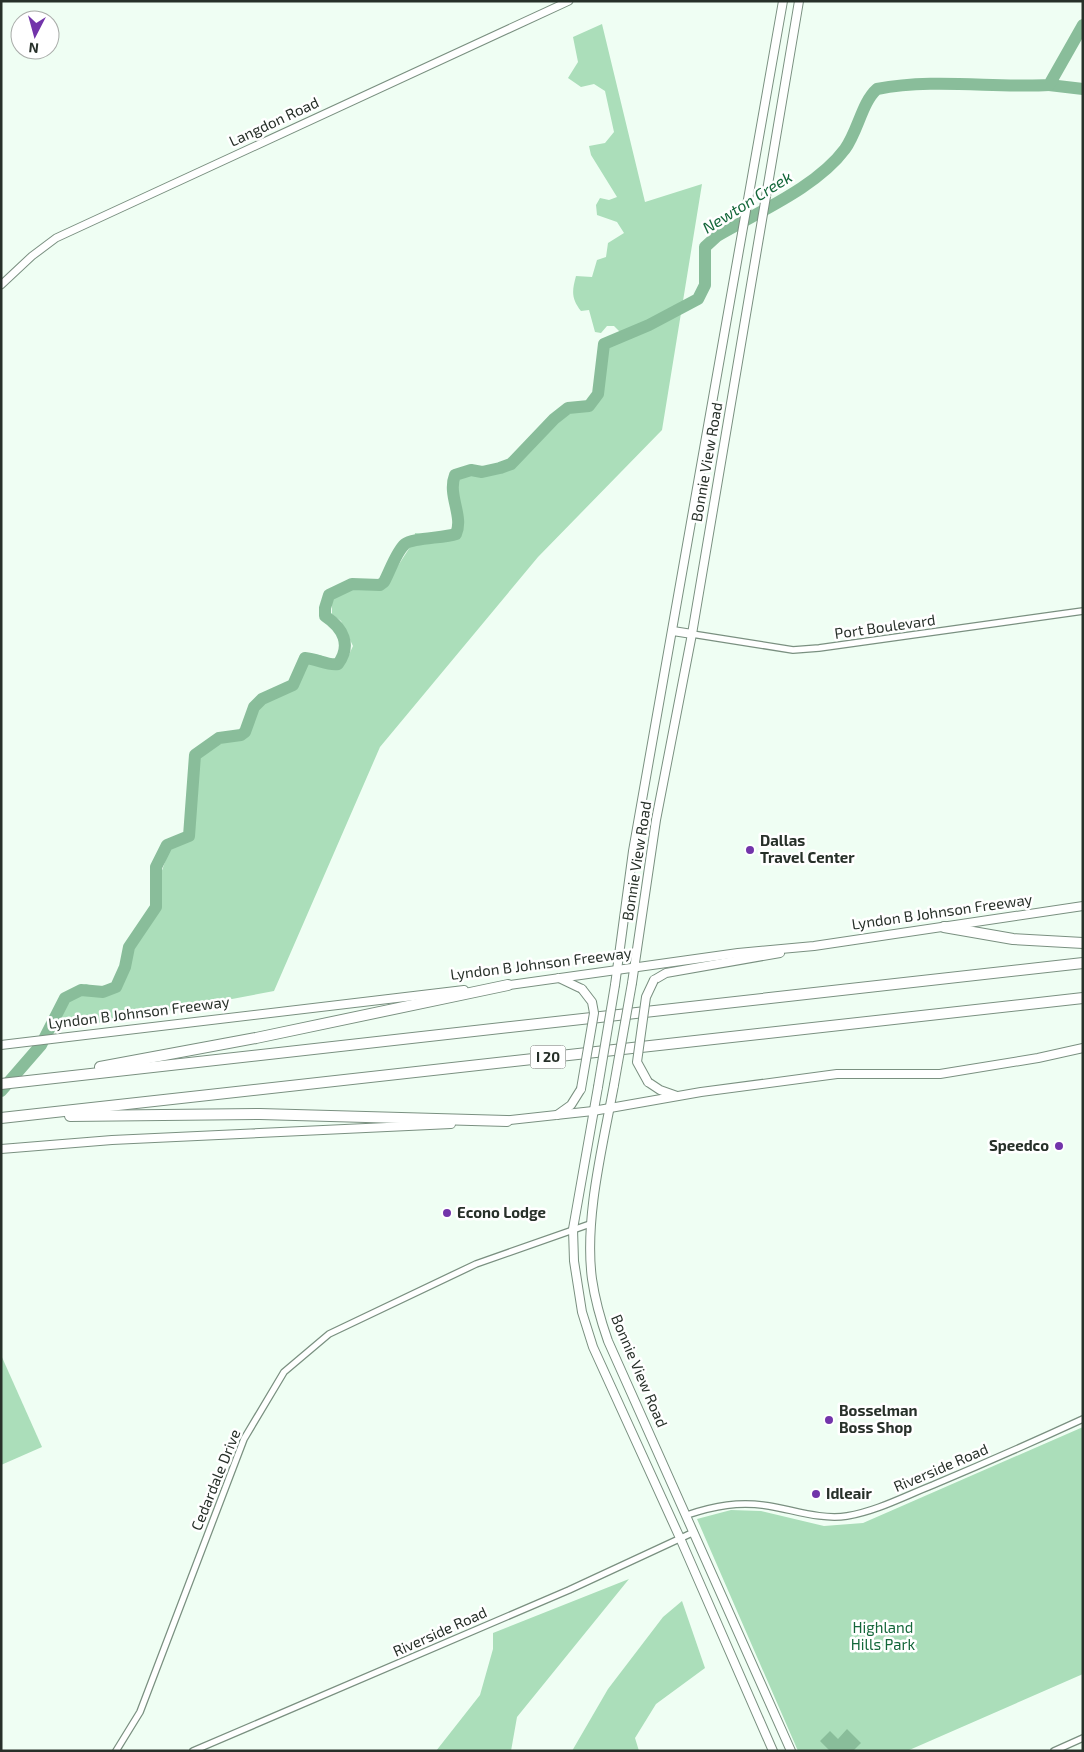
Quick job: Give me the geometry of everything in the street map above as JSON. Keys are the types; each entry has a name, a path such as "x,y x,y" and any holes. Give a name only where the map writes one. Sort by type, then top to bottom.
{"highway":[{"path":"944,926 1030,941 1083,943"},
{"name":"I 20","path":"1,1084 1083,963"},
{"path":"40,1080 161,1054 256,1038 508,985"},
{"name":"I 20","path":"1,1118 1083,998"},
{"path":"14,1116 260,1114 507,1121"}],"main road":[{"name":"Bonnie View Road","path":"772,1751 680,1538 593,1347 582,1312 577,1285 573,1229 618,969 633,851 740,254 783,1"},
{"name":"Bonnie View Road","path":"791,1751 611,1346 593,1288 590,1259 590,1224 635,967 650,853 692,634 799,1"},
{"path":"673,631 692,634"},
{"path":"633,851 650,853"},
{"name":"Lyndon B Johnson Freeway","path":"1,1045 508,985 738,953 814,946 1083,906"},
{"path":"679,1096 660,1090 648,1082 637,1062 646,997 654,980 666,973 759,958 814,946"},
{"path":"555,1116 571,1105 580,1090 594,1013 592,1002 582,988 559,977"},
{"path":"1,1149 112,1140 507,1121 593,1111 679,1096 837,1074 940,1074 1038,1058 1083,1048"},
{"path":"593,1347 611,1346"},
{"path":"764,1732 780,1726"}],"street":[{"name":"Langdon Road","path":"1,285 32,256 56,238 569,1"},
{"name":"Port Boulevard","path":"692,634 793,650 811,649 1083,612"},
{"name":"Cedardale Drive","path":"116,1751 140,1712 244,1440 284,1372 330,1334 476,1264 590,1224"},
{"name":"Riverside Road","path":"687,1515 712,1507 734,1504 767,1506 829,1516 846,1516 875,1509 1023,1447 1083,1419"},
{"name":"Riverside Road","path":"193,1751 407,1660 694,1532"},
{"path":"1054,1751 1082,1740"}],"green space":[{"path":"602,24 645,202 702,184 662,430 538,557 380,747 274,991 120,1020 50,1029 72,990 86,984 95,987 116,984 128,972 135,938 160,906 159,879 173,839 193,831 198,791 194,773 198,754 220,735 246,733 260,702 296,686 307,658 320,655 338,663 347,659 353,646 341,621 332,614 332,593 351,583 388,581 414,541 415,533 442,535 463,525 455,482 462,470 502,465 512,460 552,416 566,406 577,405 587,400 602,387 604,347 622,334 614,326 607,326 601,333 595,332 589,310 581,311 575,302 573,290 576,276 592,277 597,260 606,257 608,243 624,233 617,222 597,215 596,205 600,198 609,200 617,197 591,155 589,146 605,143 614,132 605,91 594,84 581,87 568,78 578,62 573,37"},
{"path":"1,1355 42,1447 1,1465"},
{"name":"Highland Hills Park","path":"1083,1427 1083,1674 907,1751 798,1751 697,1519 731,1510 761,1511 824,1526 863,1523"},
{"path":"629,1579 517,1717 511,1751 436,1751 480,1695 493,1649 493,1633"},
{"path":"682,1601 705,1668 656,1704 635,1738 639,1751 572,1751 608,1689 663,1617"}],"shaded area":[{"path":"847,1729 861,1743 853,1751 830,1751 820,1741 830,1731 838,1739"}],"waterway":[{"name":"Newton Creek","path":"1,1091 41,1045 65,998 81,990 103,992 116,987 125,967 129,947 156,907 156,867 167,845 189,836 195,755 219,738 241,735 245,732 254,707 262,699 293,685 305,658 338,664 345,644 341,631 325,616 329,595 352,584 380,585 384,582 399,552 409,542 456,534 458,520 453,490 455,475 471,470 482,472 511,464 554,419 568,408 589,406 598,394 604,344 649,325 698,299 705,285 705,247 717,236 803,187 833,163 845,149 868,101 877,89 920,84 1049,85 1083,25"},
{"path":"1049,85 1083,89"}],"place":[{"name":"Dallas Travel Center","path":"750,850"},
{"name":"Speedco","path":"1059,1146"},
{"name":"Econo Lodge","path":"447,1213"},
{"name":"Bosselman Boss Shop","path":"829,1420"},
{"name":"Idleair","path":"816,1494"}]}
